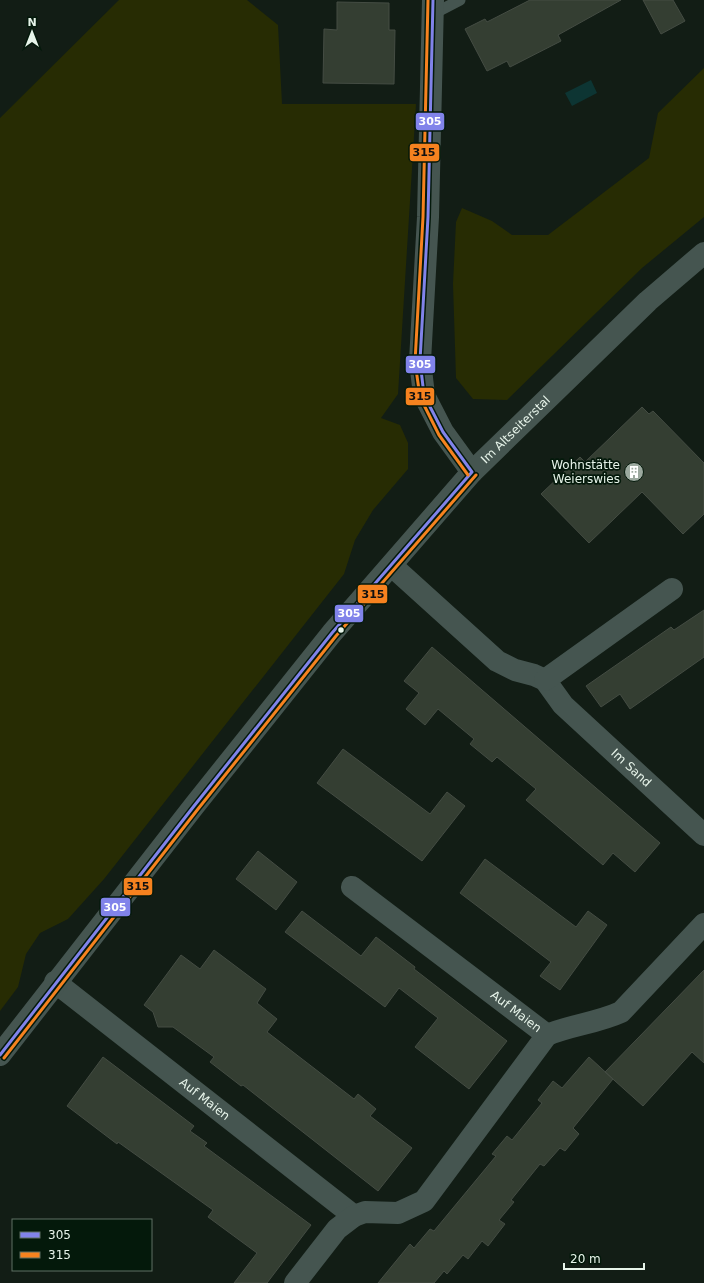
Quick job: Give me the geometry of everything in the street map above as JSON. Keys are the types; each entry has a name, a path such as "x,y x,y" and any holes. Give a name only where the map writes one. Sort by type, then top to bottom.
{"street":[{"path":"433,7 428,217 420,361 424,395 443,432 472,472"},
{"name":"Im Altseiterstal","path":"0,1055 55,982 328,639 472,472 648,301 704,252"},
{"path":"392,566 497,661 515,670 534,675 545,680 672,589"},
{"name":"Im Sand","path":"545,680 563,705 704,835"},
{"name":"Auf Maien","path":"352,886 547,1035"},
{"name":"Auf Maien","path":"295,1283 337,1229 354,1216 365,1212 398,1213 424,1201 547,1035 562,1028 605,1019 621,1012 702,930"},
{"name":"Auf Maien","path":"55,982 354,1216"}],"lane":[{"path":"433,7 460,0"}],"green space":[{"path":"119,0 247,0 278,25 282,104 416,104 398,394 381,418 400,425 408,443 408,469 373,510 355,540 344,574 104,879 68,919 40,933 26,954 18,987 0,1011 0,118"},
{"path":"704,68 704,217 642,268 507,400 473,399 456,378 453,284 456,222 462,208 492,221 512,235 548,235 649,158 658,113"}],"water":[{"path":"591,80 597,93 572,106 565,93"}],"building":[{"path":"530,0 621,0 558,35 561,41 510,67 507,61 487,71 465,29 485,19 487,22"},
{"path":"643,0 673,0 685,21 661,34"},
{"path":"337,2 389,3 389,30 395,30 394,84 323,83 324,29 337,30"},
{"name":"Wohnstätte Weierswies","path":"642,407 649,414 653,411 704,463 704,514 683,534 642,492 589,543 541,494 580,457 585,462"},
{"path":"704,610 704,657 630,709 620,694 601,707 586,686 671,627 674,630"},
{"path":"432,647 660,843 635,872 613,853 603,865 526,800 536,789 497,757 492,762 470,744 474,739 438,709 425,725 406,709 419,693 404,681"},
{"path":"343,749 430,814 447,792 465,806 422,861 317,783"},
{"path":"258,851 297,882 276,910 236,879"},
{"path":"485,859 576,927 588,911 607,925 560,990 540,976 551,962 460,893"},
{"path":"302,911 361,956 376,937 415,967 414,969 507,1041 469,1089 415,1047 438,1018 399,988 385,1007 285,932"},
{"path":"214,950 266,989 257,1003 277,1019 267,1032 354,1099 358,1094 376,1109 370,1116 412,1148 378,1191 243,1085 241,1086 210,1062 214,1057 173,1027 158,1027 153,1012 144,1005 181,955 200,969"},
{"path":"704,970 704,1063 692,1052 643,1106 605,1072"},
{"path":"103,1057 194,1126 190,1131 207,1143 204,1146 311,1225 267,1283 234,1283 257,1253 208,1217 213,1210 118,1142 117,1144 67,1106"},
{"path":"589,1057 613,1079 573,1128 579,1134 565,1151 560,1148 544,1166 540,1164 511,1200 514,1202 499,1220 505,1224 488,1246 482,1241 468,1259 463,1255 447,1274 444,1271 434,1283 378,1283 410,1244 414,1248 430,1229 434,1231 496,1156 492,1154 507,1136 512,1140 542,1103 538,1100 553,1081 562,1088"}],"transit line":[{"name":"315","path":"428,0 423,217 415,362 420,397 439,435 468,475"},
{"name":"305","path":"433,0 428,217 420,361 424,395 443,432 472,472"},
{"name":"305","path":"0,1055 194,806 332,633 472,472"},
{"name":"315","path":"4,1058 198,809 336,636 476,475"}],"place":[{"name":"Wohnstätte Weierswies","path":"634,472"}]}
